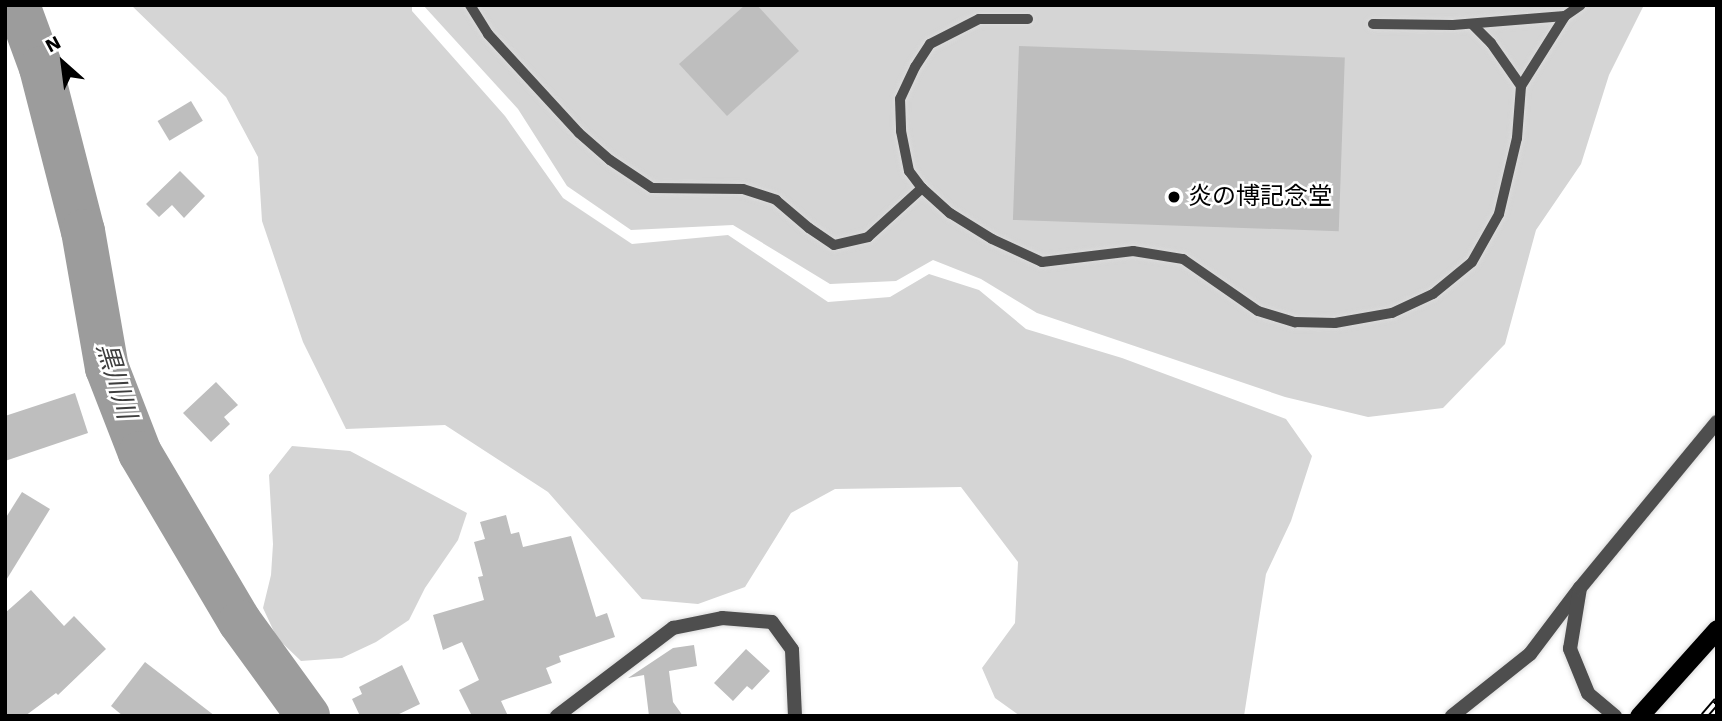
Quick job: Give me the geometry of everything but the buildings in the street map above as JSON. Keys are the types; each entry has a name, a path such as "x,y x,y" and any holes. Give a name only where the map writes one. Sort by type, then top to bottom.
{"highway":[{"path":"1639,716 1717,629"}],"street":[{"path":"1452,716 1530,654 1580,588 1717,422"},
{"path":"1580,588 1570,649 1588,693 1615,716"},
{"path":"557,716 673,628 722,618 772,622 792,650 792,714"}],"lane":[{"path":"470,5 488,34 579,133 610,160 652,188 743,189 754,192 776,200 808,229 834,245 868,237 922,188"},
{"path":"1028,19 979,19 930,44 915,67 900,99 901,131 909,171 922,188 950,214 992,239 1042,262 1133,251 1183,259 1258,311 1294,322 1335,323 1392,313 1433,294 1472,262 1499,214 1517,138 1521,86 1565,16 1581,5"},
{"path":"1373,24 1472,24 1565,16"},
{"path":"1472,24 1491,43 1521,86"}],"shaded area":[{"path":"131,5 412,5 412,11 505,116 563,198 632,244 728,235 828,302 890,297 929,274 979,290 1026,329 1122,358 1286,419 1312,456 1291,521 1266,574 1244,716 1020,716 995,698 982,668 1015,623 1018,562 961,487 835,489 791,513 745,587 698,604 642,599 548,492 445,425 346,429 303,342 262,221 258,157 226,97"},
{"path":"423,5 1644,5 1609,75 1581,164 1536,230 1505,344 1443,408 1368,417 1285,397 1037,313 981,279 933,260 896,281 830,284 733,225 631,230 567,186 518,109"},
{"path":"292,446 350,451 467,513 458,540 425,588 409,620 376,642 342,658 301,661 277,638 263,608 271,575 273,544 269,475"}],"waterway":[{"name":"黒川川","path":"18,5 41,68 83,231 107,368 140,453 240,622 308,716"}],"railway":[{"path":"1704,716 1717,701"}],"place":[{"name":"炎の博記念堂","path":"1174,197"}]}
